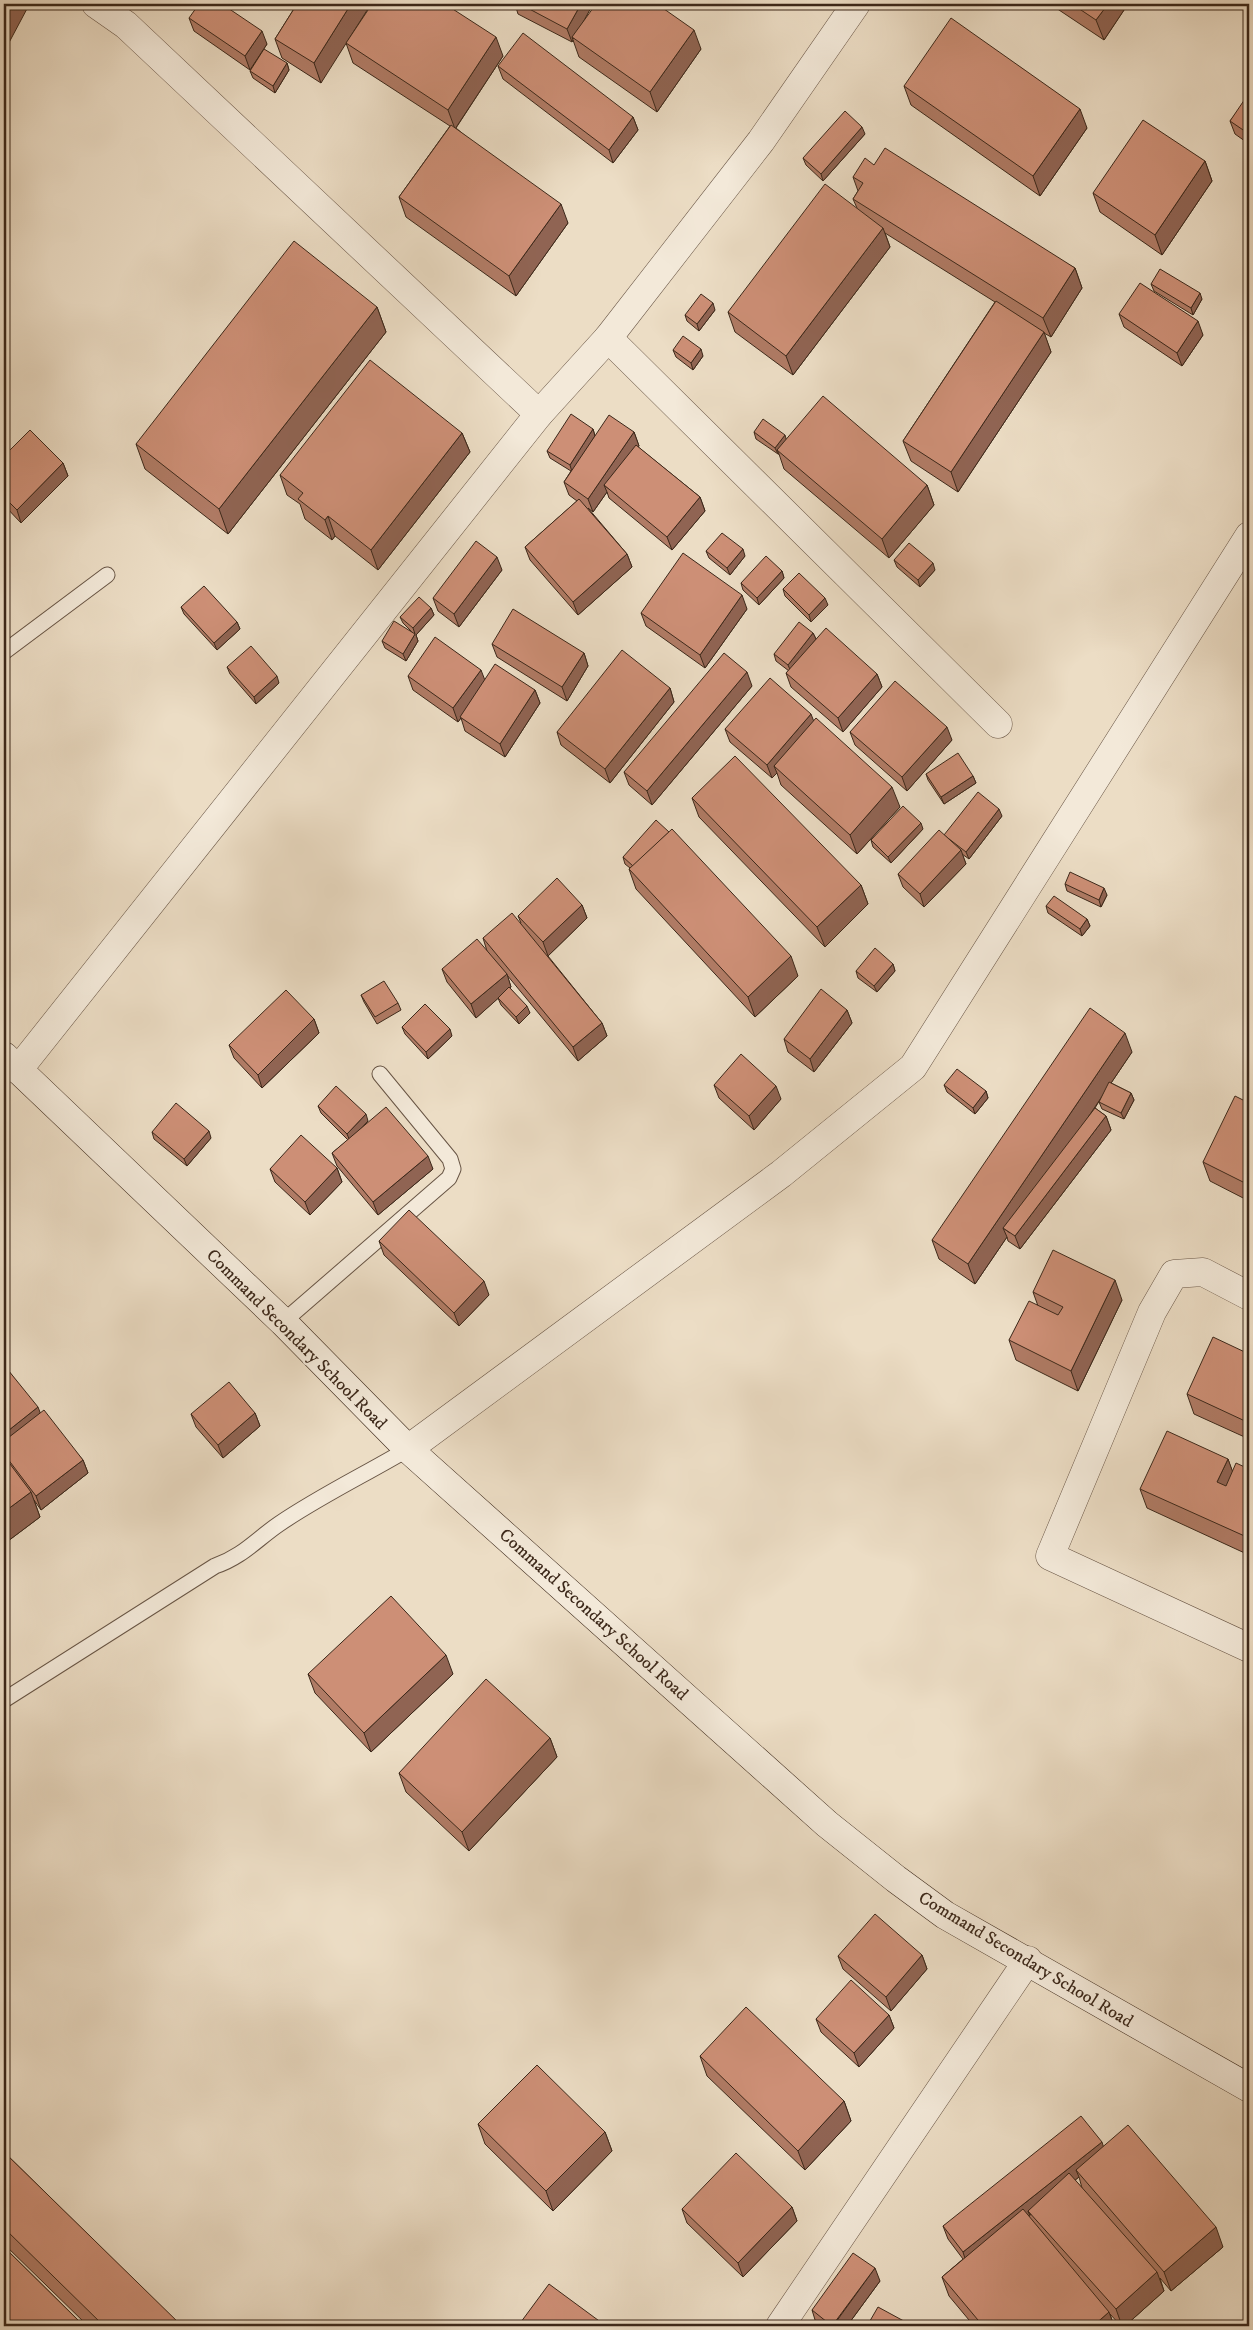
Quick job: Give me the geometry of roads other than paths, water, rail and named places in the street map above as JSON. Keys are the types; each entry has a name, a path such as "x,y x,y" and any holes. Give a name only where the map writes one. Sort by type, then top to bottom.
{"street":[{"path":"96,4 126,25 539,414"},
{"path":"11,1063 539,414 608,338 761,142 856,4"},
{"path":"608,338 998,724"},
{"path":"408,1449 781,1174 912,1066 1249,536"},
{"name":"Command Secondary School Road","path":"11,1063 283,1322 408,1449 827,1824 896,1880 945,1915 1028,1960 1091,2000 1249,2088"},
{"path":"1249,1296 1203,1272 1174,1274 1152,1312 1050,1556 1249,1648"},
{"path":"780,2326 1028,1960"}],"lane":[{"path":"4,652 107,575"},
{"path":"283,1322 449,1178 453,1169 450,1159 380,1074"},
{"path":"4,1700 216,1566 248,1550 279,1525 408,1449"}]}
